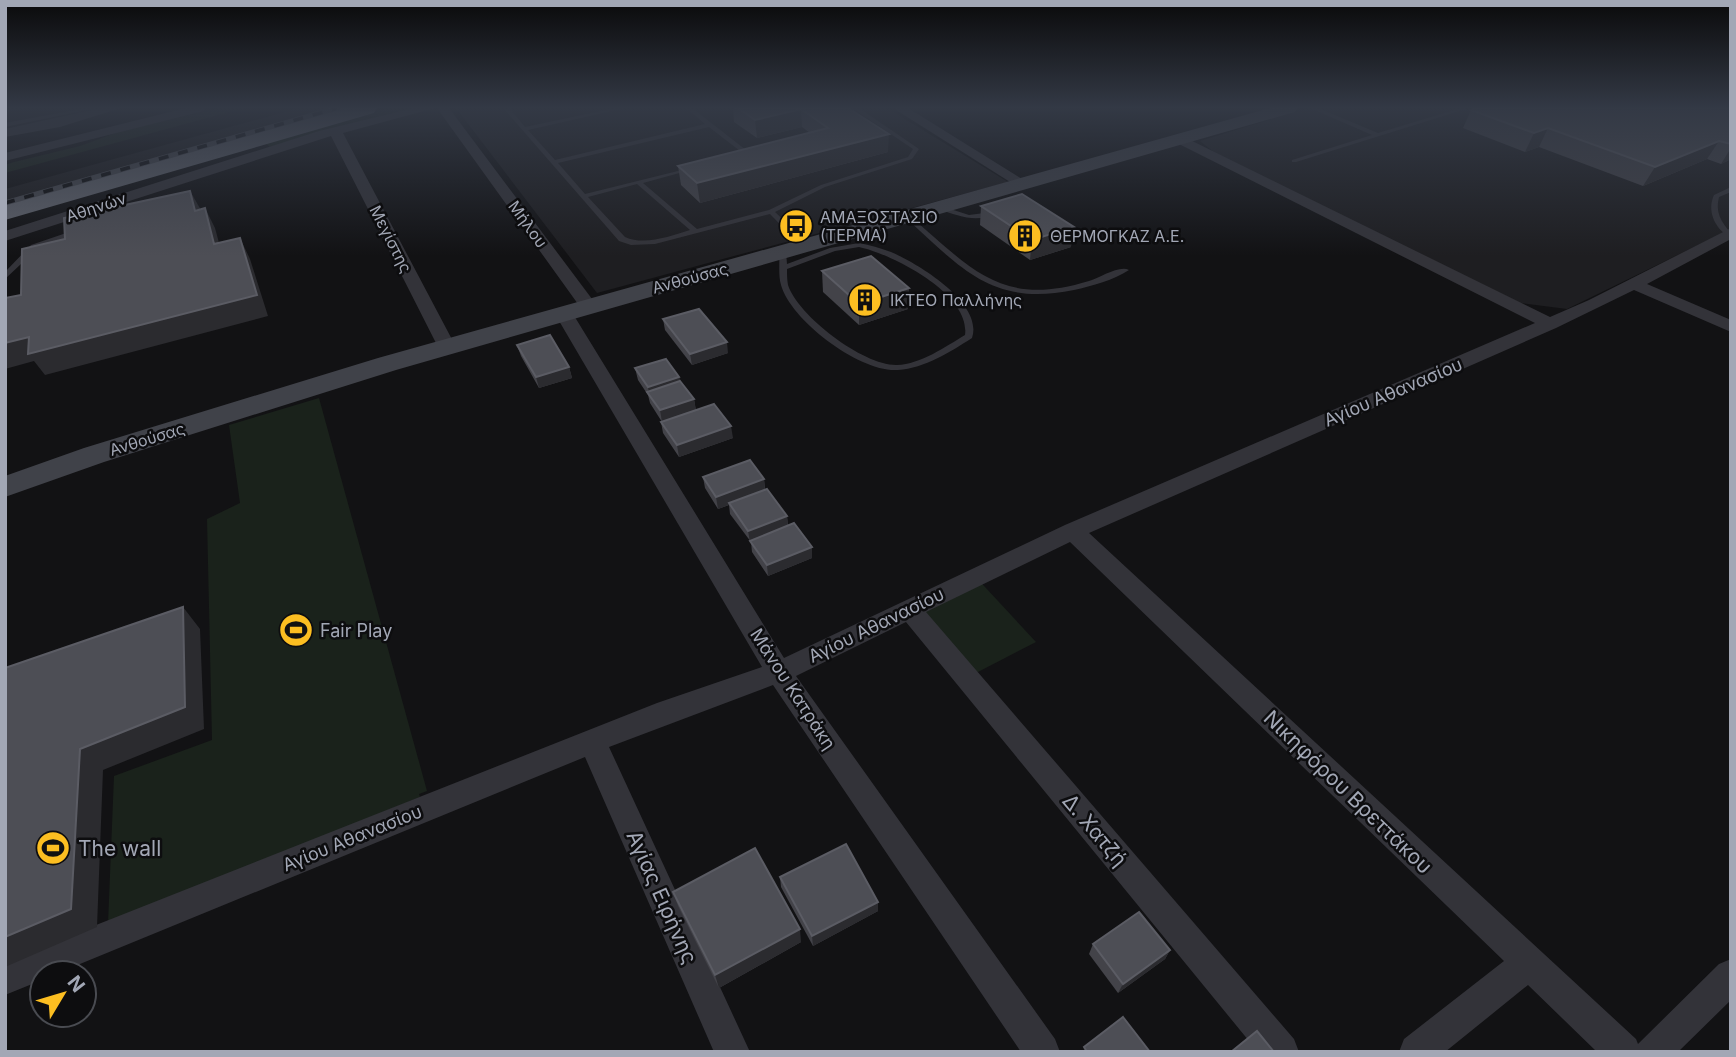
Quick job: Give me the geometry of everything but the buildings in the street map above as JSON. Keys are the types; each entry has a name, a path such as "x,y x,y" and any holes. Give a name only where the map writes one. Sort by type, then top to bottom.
{"highway":[{"path":"5,212 210,157"},
{"path":"5,220 221,157"}],"street":[{"name":"Αθηνών","path":"5,236 238,157"},
{"name":"Μεγίστης","path":"356,157 447,347"},
{"name":"Μήλου","path":"476,157 577,310"},
{"path":"968,157 1013,190"},
{"name":"Ανθούσας","path":"5,487 94,455 447,347 577,310 862,237 908,217 1013,190 1120,157"},
{"path":"1217,157 1550,324"},
{"name":"Αγίου Αθανασίου","path":"5,978 667,711 779,672 1073,531 1636,285 1730,234"},
{"path":"1636,285 1731,327"},
{"name":"Μάνου Κατράκη","path":"577,310 779,672 1042,1052"},
{"name":"Ανθούσας","path":"5,477 94,455"},
{"name":"Νικηφόρου Βρεττάκου","path":"1073,531 1623,1052"},
{"name":"Δ. Χατζή","path":"909,609 1281,1052"},
{"name":"Αγίας Ειρήνης","path":"593,742 732,1052"},
{"path":"1417,1052 1528,963"},
{"path":"1652,1052 1731,975"}],"lane":[{"path":"550,157 622,239 631,243 655,242 771,211 823,186 910,157"},
{"path":"554,162 574,157"},
{"path":"724,160 736,157"},
{"path":"1294,161 1305,157"},
{"path":"584,196 700,166"},
{"path":"638,182 695,231"},
{"path":"1730,234 1718,224 1713,203 1716,196 1731,189"},
{"path":"941,208 969,217 997,212"},
{"path":"771,211 792,256 783,280 786,291 813,323 845,351 872,366 895,369 923,361 969,336 970,322 956,299 895,256 862,237 792,256"},
{"path":"908,217 980,276 1012,290 1036,293 1080,286 1125,270"},
{"path":"5,278 34,247 88,229"}],"shaded area":[{"path":"33,157 63,157 5,173 5,165"},
{"path":"120,157 175,157 5,206 5,189"},
{"path":"494,157 968,157 1008,182 597,293"},
{"path":"1224,157 1731,157 1731,229 1567,309 1520,303"},
{"name":"Fair Play","path":"319,398 427,791 419,794 420,797 108,924 114,776 212,740 207,519 240,503 229,425"},
{"path":"972,573 1036,642 976,673 911,601"}],"railway":[{"path":"5,203 165,157"}],"place":[{"name":"ΑΜΑΞΟΣΤΑΣΙΟ (ΤΕΡΜΑ)","path":"796,226"},
{"name":"ΘΕΡΜΟΓΚΑΖ Α.Ε.","path":"1025,236"},
{"name":"ΙΚΤΕΟ Παλλήνης","path":"865,300"},
{"name":"Fair Play","path":"296,630"},
{"name":"The wall","path":"53,848"}]}
